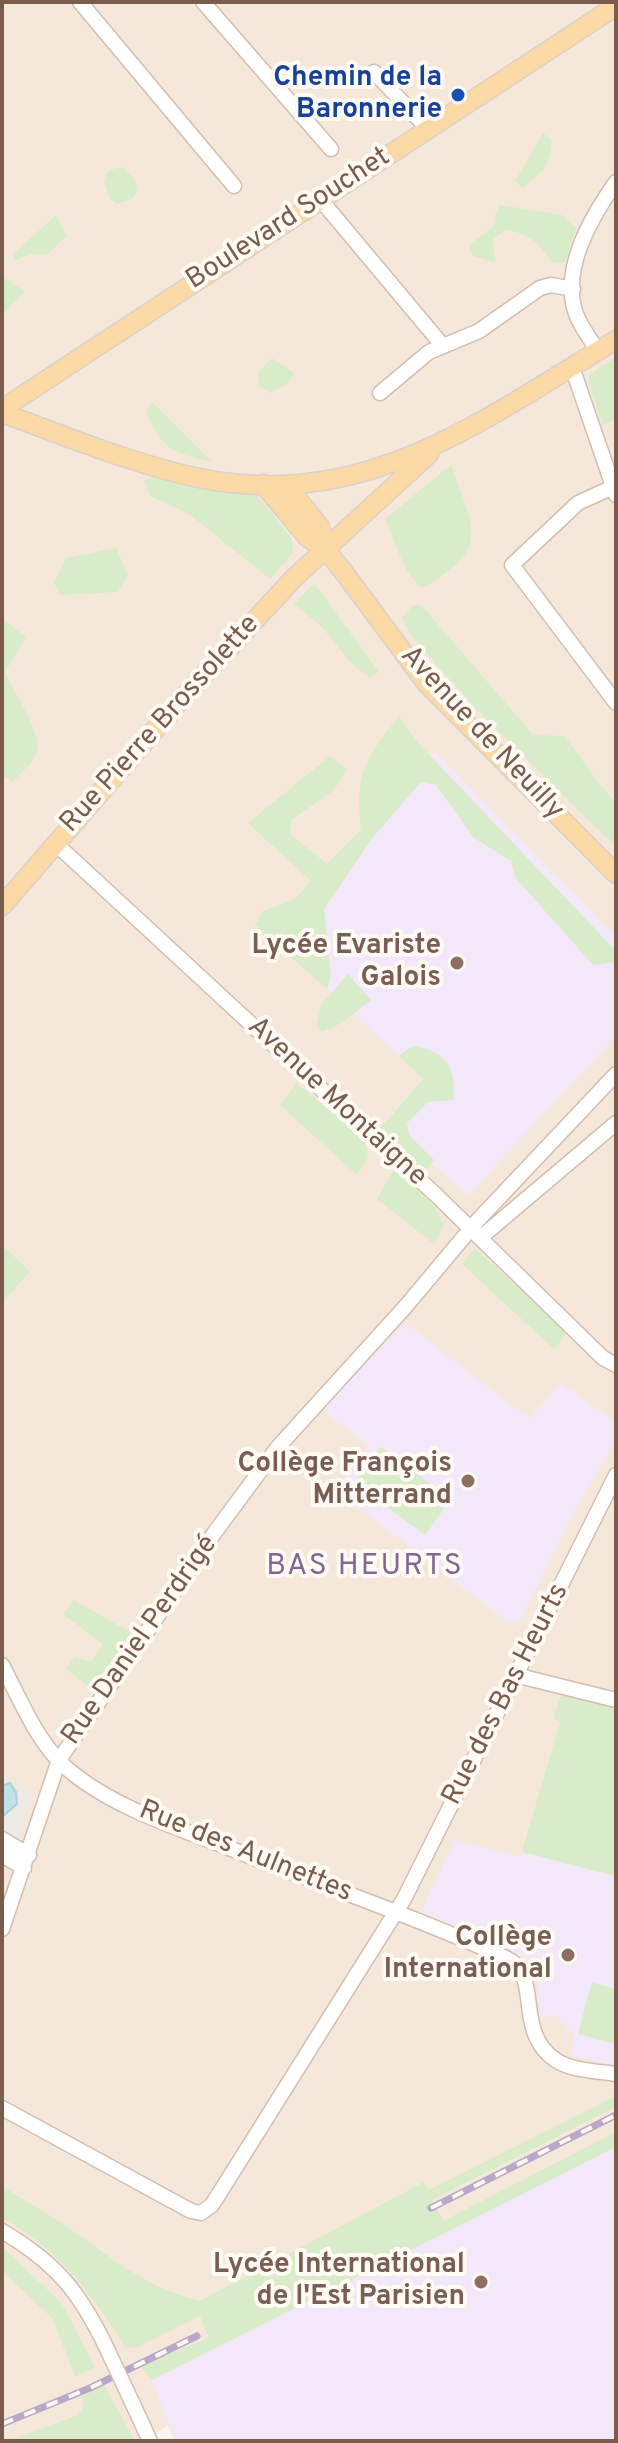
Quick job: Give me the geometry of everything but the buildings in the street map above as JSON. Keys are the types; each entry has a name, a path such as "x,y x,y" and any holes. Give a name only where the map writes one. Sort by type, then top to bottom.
{"main road":[{"name":"Boulevard Souchet","path":"2,411 616,6"},
{"path":"2,411 199,478 287,486 349,477 437,447 616,340"},
{"name":"Rue Pierre Brossolette","path":"2,906 186,694 325,549 437,447"},
{"name":"Avenue de Neuilly","path":"263,484 307,537 325,549 426,683 616,874"},
{"name":"Avenue de Neuilly","path":"287,486 320,527 325,549"}],"street":[{"path":"80,2 234,186"},
{"path":"203,2 331,149"},
{"path":"374,72 428,129"},
{"path":"598,351 575,313 573,289 582,234 616,182"},
{"path":"320,199 443,346"},
{"path":"380,393 429,352 479,331 540,288 551,285 573,289"},
{"path":"572,367 614,491 578,503 512,565 616,703"},
{"name":"Avenue Montaigne","path":"55,843 475,1233 603,1358 616,1365"},
{"path":"475,1233 616,1074"},
{"name":"Rue Daniel Perdrigé","path":"2,1929 59,1760 215,1532 278,1447 475,1233 616,1123"},
{"name":"Rue des Bas Heurts","path":"2,2108 191,2211 201,2213 212,2205 394,1914 616,1475"},
{"name":"Rue des Aulnettes","path":"2,1665 59,1760 76,1775 163,1822 394,1914 412,1918 511,1960 525,1974 530,2027 546,2051 574,2068 616,2074"},
{"path":"515,1675 616,1700"},
{"path":"2,1839 26,1862"},
{"path":"2,1855 26,1862"},
{"path":"2,2231 57,2271 86,2306 150,2441"}],"shaded area":[{"path":"2,2 616,2 616,2441 175,2441 167,2425 147,2441 2,2441"},
{"name":"Lycée Evariste Galois","path":"434,751 616,937 616,1036 467,1196 386,1120 423,1079 271,937 326,865"},
{"name":"Collège François Mitterrand","path":"405,1323 529,1419 561,1383 616,1423 616,1440 572,1515 520,1620 508,1622 336,1491 369,1446 322,1409"},
{"path":"2,1775 34,1794 14,1857 2,1850"},
{"name":"Collège International","path":"455,1840 520,1857 522,1852 616,1876 616,2065 571,2056 574,2035 556,2016 539,2015 538,1984 543,1965 421,1911"},
{"name":"Lycée International de l'Est Parisien","path":"616,2146 616,2441 175,2441 152,2380"}],"green space":[{"path":"543,133 551,140 548,162 522,188 515,181"},
{"path":"122,167 135,180 137,192 132,199 117,204 110,199 104,181 109,170"},
{"path":"500,205 562,215 576,228 565,262 552,264 533,241 505,230 492,240 496,263 473,256 469,245 496,224 495,215"},
{"path":"56,215 67,236 47,254 31,254 16,260 12,255"},
{"path":"2,276 25,292 2,315"},
{"path":"616,357 616,419 603,426 588,380 592,373"},
{"path":"272,358 294,373 288,383 271,393 259,386 258,373"},
{"path":"152,402 212,462 178,452 164,442 146,412"},
{"path":"451,465 466,506 472,536 460,561 423,588 404,566 385,519"},
{"path":"158,475 254,492 292,539 293,553 270,579 189,514 150,496 144,480"},
{"path":"116,548 128,575 118,592 60,595 54,583 66,558"},
{"path":"314,583 379,672 369,677 352,664 321,626 294,604"},
{"path":"413,605 422,606 533,735 564,736 616,802 616,847 474,707 411,635 402,618"},
{"path":"2,618 26,637 5,672 32,724 38,744 33,760 13,782 2,775"},
{"path":"399,716 418,743 616,951 615,962 593,965 515,877 511,861 474,838 436,785 421,782 373,837 324,909 331,974 327,989 255,925 263,911 296,898 311,881 248,823 330,756 347,770 334,790 291,820 291,835 327,864 361,829 360,793 365,768"},
{"path":"348,974 371,1000 342,1023 322,1032 316,1025 321,1005"},
{"path":"413,1046 434,1052 447,1063 454,1089 453,1100 428,1102 407,1123 410,1136 434,1160 421,1176 377,1132 423,1079 399,1056"},
{"path":"297,1083 365,1141 368,1158 357,1175 280,1105"},
{"path":"397,1170 436,1209 444,1225 434,1244 377,1199 392,1172"},
{"path":"2,1245 30,1272 2,1302"},
{"path":"475,1248 567,1333 554,1349 462,1264"},
{"path":"381,1447 451,1499 425,1535 354,1483"},
{"path":"74,1600 133,1634 90,1688 66,1669 74,1657 91,1662 103,1644 63,1614"},
{"path":"563,1690 616,1705 616,1876 522,1852 560,1722 553,1718"},
{"path":"592,1982 616,1989 616,2044 578,2034"},
{"path":"616,2096 616,2107 432,2200 443,2221 616,2132 616,2147 152,2380 139,2366 209,2338 200,2316 138,2347 126,2348 87,2291 58,2259 2,2218 2,2186 140,2276 168,2291 200,2301 424,2182 429,2190"},
{"path":"2,2246 62,2304 95,2367 75,2377 53,2319 2,2271"},
{"path":"104,2385 135,2441 8,2441 78,2415 84,2405 81,2396"}],"water":[{"path":"10,1783 16,1792 17,1804 2,1817 2,1786"}],"railway":[{"path":"431,2208 616,2115"},
{"path":"2,2424 90,2388 197,2336"}],"place":[{"name":"Chemin de la Baronnerie","path":"458,95"},
{"name":"Lycée Evariste Galois","path":"457,963"},
{"name":"Collège François Mitterrand","path":"468,1481"},
{"name":"Collège International","path":"568,1955"},
{"name":"Lycée International de l'Est Parisien","path":"481,2282"}],"district":[{"name":"BAS HEURTS","path":"365,1568"}]}
